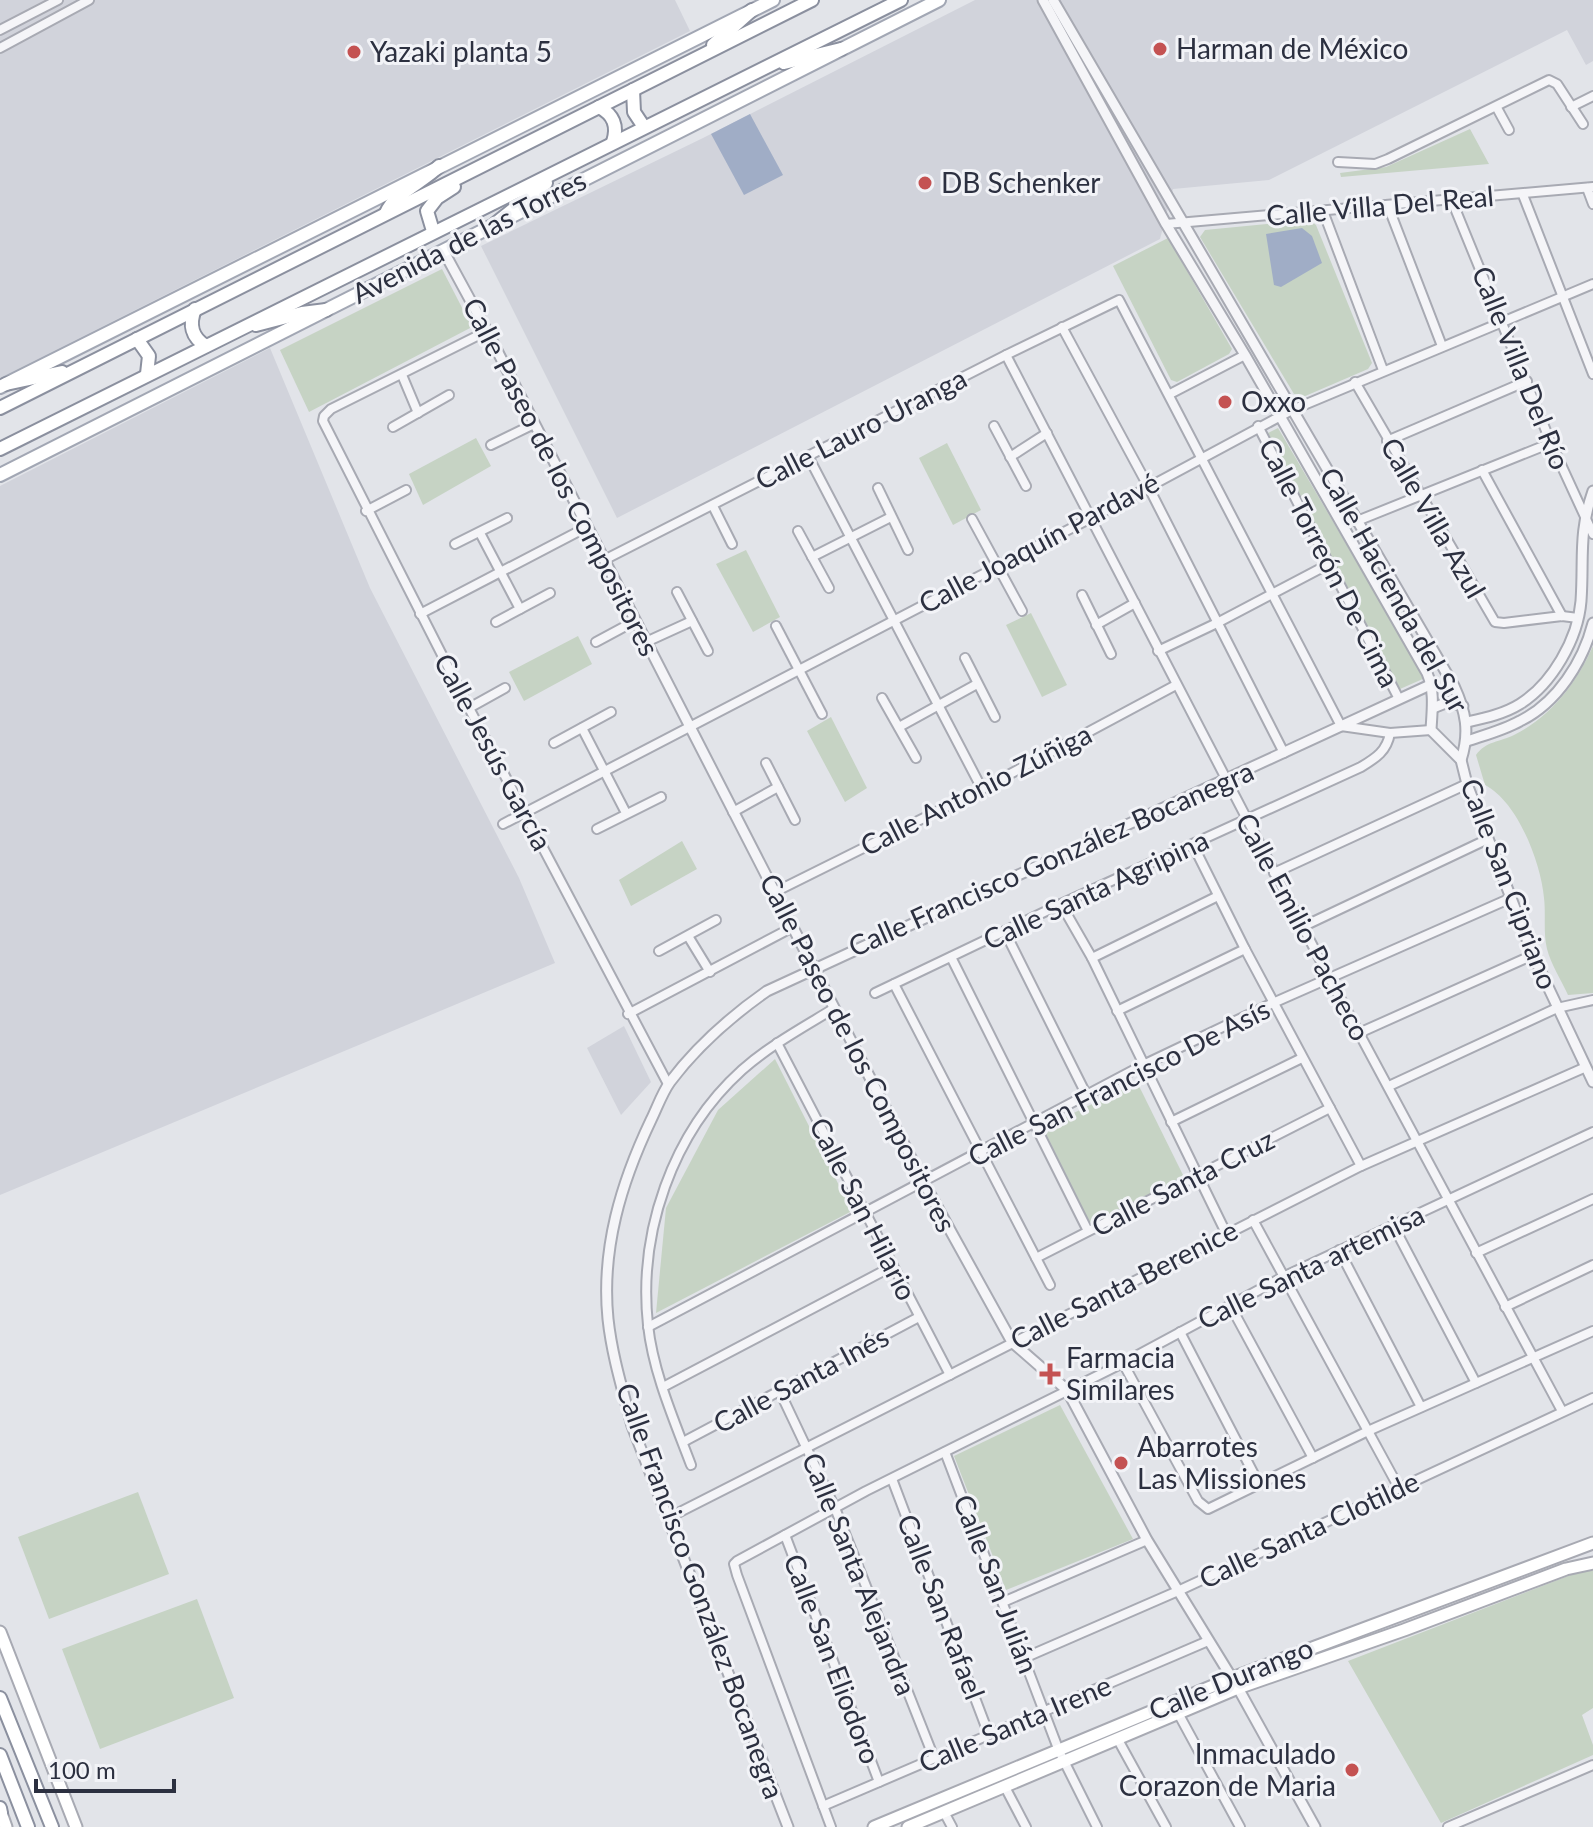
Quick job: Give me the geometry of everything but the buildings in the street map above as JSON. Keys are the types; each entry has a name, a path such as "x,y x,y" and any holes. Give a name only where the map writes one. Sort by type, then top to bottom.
{"main road":[{"name":"Avenida de las Torres","path":"0,408 812,0"},
{"name":"Avenida de las Torres","path":"0,449 901,0"},
{"name":"Avenida de las Torres","path":"0,475 939,0"},
{"path":"698,58 764,4"},
{"path":"3,385 764,4"},
{"path":"761,68 841,49"},
{"path":"633,90 634,112 644,127"},
{"path":"599,107 610,113 615,124 613,142"},
{"path":"433,231 427,217 430,205 493,160"},
{"path":"386,214 394,199 421,183 439,166"},
{"path":"495,224 564,169"},
{"path":"195,309 192,329 195,338 206,346"},
{"path":"237,329 309,311 326,310"},
{"path":"137,339 149,356 147,374"},
{"path":"3,385 81,368"},
{"path":"1590,1545 1592,1563"},
{"name":"Calle Durango","path":"874,1827 1061,1756 1235,1683 1590,1545"},
{"name":"Calle Durango","path":"908,1827 1005,1787 1061,1756 1117,1738 1178,1713 1235,1683 1404,1630 1566,1569 1592,1563"},
{"path":"0,1632 76,1827"},
{"path":"0,1698 52,1827"},
{"path":"0,1755 28,1827"},
{"path":"0,1810 6,1827"}],"street":[{"path":"0,30 58,0"},
{"path":"0,48 89,0"},
{"name":"Calle Hacienda del Sur","path":"1043,0 1166,224 1395,613 1432,684 1431,730 1461,760 1467,741 1463,706 1053,0"},
{"path":"1338,162 1375,164 1497,108 1549,80 1557,84 1583,124"},
{"path":"1571,107 1593,96"},
{"path":"1497,108 1509,130"},
{"path":"1590,188 1593,204"},
{"name":"Calle Villa Del Real","path":"1166,224 1590,188"},
{"path":"1523,195 1593,374"},
{"name":"Calle Villa Del Río","path":"1452,201 1551,443 1593,534"},
{"path":"1388,206 1442,346"},
{"path":"1323,211 1383,370"},
{"name":"Calle Paseo de los Compositores","path":"443,250 924,1183 1012,1342 1067,1390 1147,1540 1235,1683 1315,1827"},
{"name":"Calle Joaquín Pardavé","path":"503,824 1091,518 1258,426 1383,370 1593,284"},
{"name":"Calle Lauro Uranga","path":"604,560 1119,300 1170,394"},
{"path":"1062,327 1148,486 1284,753"},
{"path":"418,413 402,375 487,331"},
{"name":"Calle Emilio Pacheco","path":"1006,355 1302,927 1562,1411"},
{"path":"1245,355 1170,394 1341,726 1390,733 1431,730"},
{"name":"Calle Jesús García","path":"402,375 331,409 322,418 366,511 628,1014 668,1084"},
{"path":"1387,441 1527,381"},
{"name":"Calle Villa Azul","path":"1355,382 1495,622 1562,616 1578,618"},
{"path":"393,427 449,395"},
{"path":"491,445 534,424"},
{"path":"994,426 1026,486"},
{"name":"Calle Torreón De Cima","path":"1258,426 1399,699"},
{"path":"1010,457 1047,433"},
{"path":"1357,521 1551,443"},
{"path":"808,456 982,789"},
{"path":"1482,470 1562,616"},
{"path":"878,488 908,550"},
{"path":"366,511 406,490"},
{"path":"1467,722 1507,711 1532,695 1547,681 1571,639 1581,603 1581,543 1593,491"},
{"path":"713,506 732,544"},
{"path":"812,557 891,517"},
{"path":"455,544 507,518"},
{"path":"972,519 1022,611"},
{"path":"420,614 587,527"},
{"path":"798,531 829,588"},
{"path":"480,533 520,609"},
{"path":"1158,651 1329,564"},
{"path":"677,592 708,651"},
{"path":"496,622 550,593"},
{"path":"1082,595 1111,654"},
{"path":"1096,625 1135,603"},
{"path":"596,642 635,621"},
{"path":"646,642 692,621"},
{"path":"1467,741 1519,722 1540,709 1570,674 1585,647 1593,623"},
{"path":"776,626 822,714"},
{"path":"965,658 995,717"},
{"path":"899,727 977,684"},
{"name":"Calle Francisco González Bocanegra","path":"788,1827 632,1426 615,1362 608,1318 610,1244 619,1199 633,1157 668,1084 712,1033 767,991 813,967 1432,684"},
{"name":"Calle Antonio Zúñiga","path":"775,892 982,789 1176,685"},
{"path":"469,708 505,688"},
{"path":"882,698 916,758"},
{"path":"1433,708 1448,702 1463,706"},
{"path":"554,743 611,712"},
{"path":"582,728 626,813"},
{"name":"Calle Santa Agripina","path":"875,993 1361,767 1388,745 1390,733"},
{"name":"Calle San Cipriano","path":"1461,760 1467,784 1533,955 1593,1082"},
{"path":"766,763 795,820"},
{"path":"1274,873 1467,784"},
{"path":"733,812 778,787"},
{"path":"597,829 661,797"},
{"path":"1302,927 1488,839"},
{"path":"1193,845 1361,1166"},
{"path":"1092,958 1218,896"},
{"name":"Calle San Francisco De Asís","path":"648,1327 1143,1065 1273,1003 1511,898"},
{"path":"1061,904 1092,958 1226,1233"},
{"path":"659,951 716,920"},
{"path":"628,1014 793,927"},
{"path":"1005,932 1086,1094"},
{"path":"688,936 710,972"},
{"path":"1117,1011 1245,949"},
{"path":"1359,1033 1533,955"},
{"path":"951,957 1088,1231"},
{"path":"894,984 1050,1285"},
{"name":"Calle San Cipriano","path":"1389,1086 1557,1008 1593,1000"},
{"path":"691,1465 663,1387 648,1327 646,1289 649,1249 657,1210 682,1146 725,1088 777,1043 833,1009"},
{"name":"Calle San Hilario","path":"777,1043 950,1375"},
{"path":"1171,1122 1302,1058"},
{"name":"Calle Santa Berenice","path":"668,1518 1361,1166 1586,1067"},
{"name":"Calle Santa Cruz","path":"1036,1258 1330,1108"},
{"name":"Calle Santa artemisa","path":"823,1806 734,1564 835,1508 1123,1363 1283,1277 1593,1132"},
{"path":"1476,1253 1593,1199"},
{"path":"1253,1220 1399,1488"},
{"path":"1393,1225 1476,1383"},
{"path":"1339,1250 1421,1407"},
{"path":"1505,1307 1593,1265"},
{"path":"663,1387 893,1266"},
{"path":"1230,1305 1313,1458"},
{"name":"Calle Santa Inés","path":"683,1442 919,1317"},
{"path":"1123,1363 1198,1501 1205,1508 1211,1508 1368,1431 1593,1331"},
{"path":"1180,1332 1259,1484"},
{"name":"Calle Santa Alejandra","path":"780,1392 835,1508 934,1758"},
{"name":"Calle Santa Clotilde","path":"1024,1658 1178,1591 1593,1398"},
{"name":"Calle San Julián","path":"945,1452 1061,1756 1097,1827"},
{"name":"Calle San Rafael","path":"892,1479 989,1735"},
{"name":"Calle San Eliodoro","path":"785,1535 879,1782"},
{"path":"1003,1602 1147,1540"},
{"name":"Calle Santa Irene","path":"823,1806 1208,1641"},
{"path":"1178,1713 1240,1827"},
{"path":"1117,1738 1166,1827"},
{"path":"1448,1827 1593,1765"},
{"path":"1005,1787 1026,1827"},
{"path":"823,1806 831,1827"},
{"path":"944,1812 952,1827"}],"shaded area":[{"path":"0,0 675,0 690,31 0,378"},
{"path":"975,0 1593,0 1593,61 1586,65 1567,30 1269,180 1173,189 1160,239 617,518 481,246"},
{"path":"270,348 370,588 519,878 555,963 0,1195 0,486"},
{"path":"624,1026 651,1082 621,1115 587,1048"}],"green space":[{"path":"1470,129 1489,164 1341,177 1340,173 1386,167"},
{"path":"1309,220 1316,225 1372,363 1368,369 1303,397 1294,394 1200,237 1205,230"},
{"path":"1168,238 1232,349 1229,354 1177,382 1171,380 1113,266"},
{"path":"442,269 472,327 309,412 280,350"},
{"path":"1278,428 1425,678 1400,689 1268,433"},
{"path":"476,438 491,466 423,505 409,474"},
{"path":"947,443 981,510 953,525 919,458"},
{"path":"746,550 780,617 753,632 716,564"},
{"path":"1031,613 1067,685 1042,697 1006,625"},
{"path":"578,636 592,664 524,701 509,672"},
{"path":"1593,646 1593,993 1568,995 1547,949 1545,904 1533,851 1508,805 1485,785 1476,755 1489,744 1509,737 1540,719 1571,685"},
{"path":"831,717 867,788 845,802 807,731"},
{"path":"682,841 697,869 631,906 619,880"},
{"path":"775,1059 852,1211 656,1313 666,1208 718,1110"},
{"path":"1137,1082 1184,1177 1090,1223 1043,1128"},
{"path":"1060,1405 1133,1539 1006,1590 954,1456"},
{"path":"138,1492 169,1574 49,1619 18,1537"},
{"path":"1581,1571 1593,1571 1593,1708 1582,1715 1593,1745 1593,1755 1441,1823 1348,1661"},
{"path":"197,1599 234,1698 100,1749 62,1649"}],"water":[{"path":"750,114 783,175 744,195 711,134"},
{"path":"1302,228 1312,236 1322,263 1281,287 1274,285 1266,234"}],"place":[{"name":"Harman de México","path":"1160,49"},
{"name":"Yazaki planta 5","path":"354,52"},
{"name":"DB Schenker","path":"925,183"},
{"name":"Oxxo","path":"1225,402"},
{"name":"Farmacia Similares","path":"1050,1374"},
{"name":"Abarrotes Las Missiones","path":"1121,1463"},
{"name":"Inmaculado Corazon de Maria","path":"1352,1770"}]}
